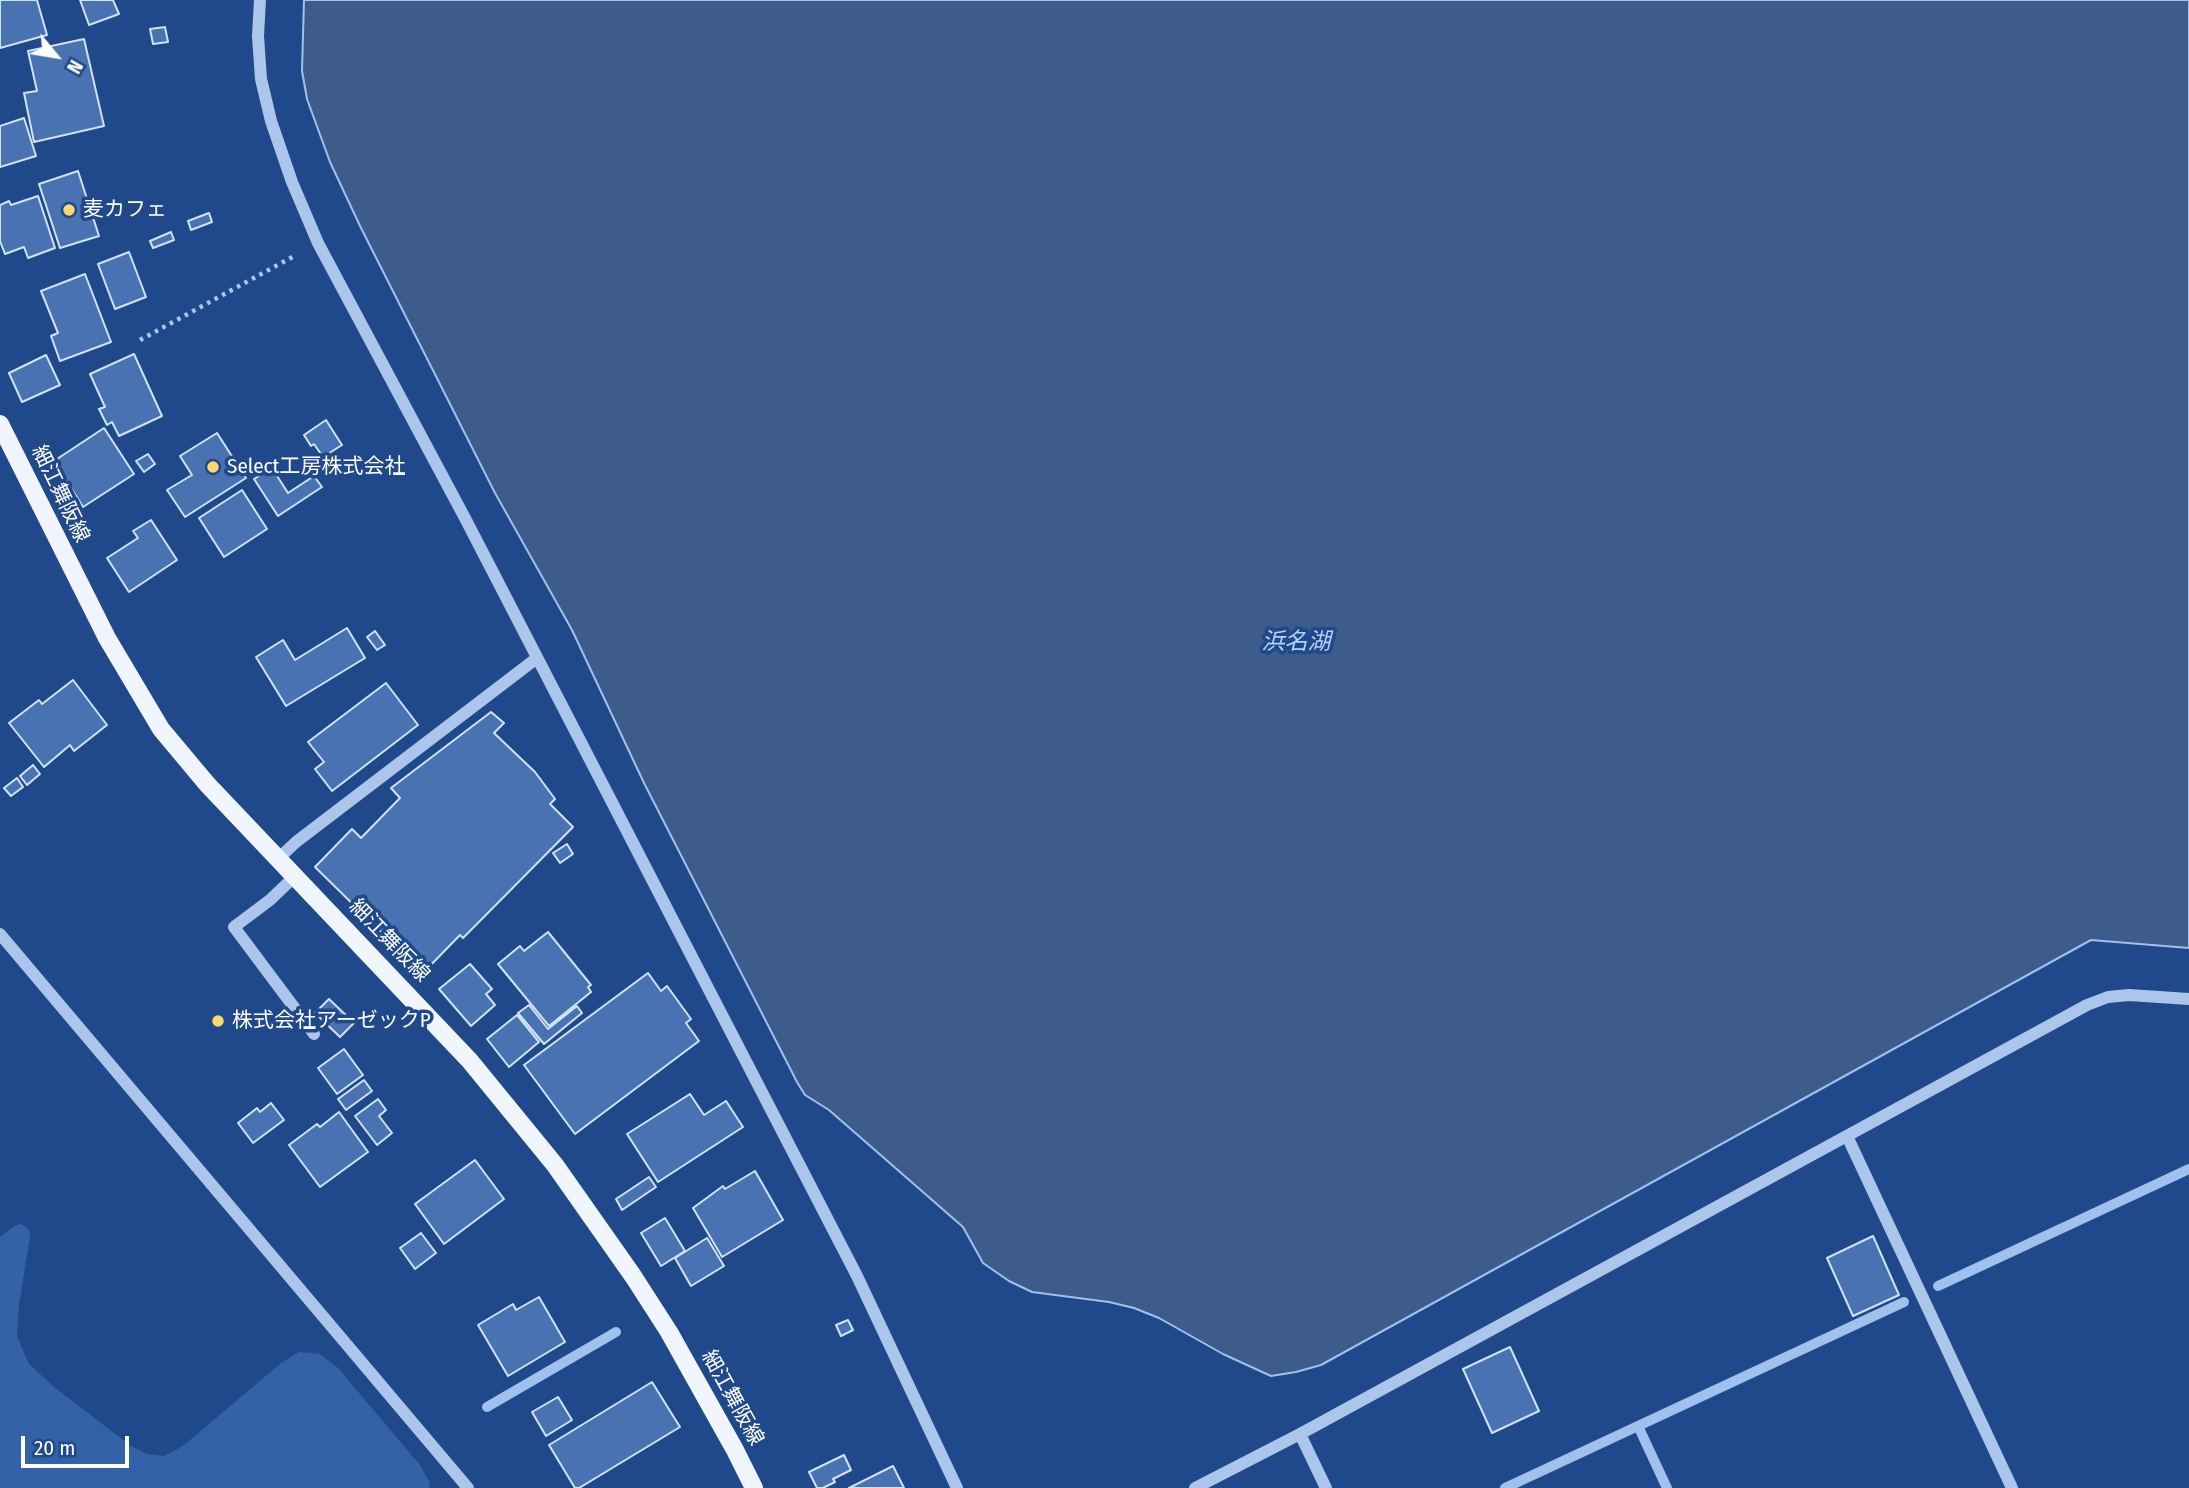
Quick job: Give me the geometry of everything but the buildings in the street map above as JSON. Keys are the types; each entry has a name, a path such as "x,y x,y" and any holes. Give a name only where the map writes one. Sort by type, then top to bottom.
{"main road":[{"name":"細江舞阪線","path":"0,424 107,638 148,709 182,756 461,1051 555,1165 669,1332 736,1450 754,1488"}],"street":[{"path":"260,0 258,36 261,79 271,121 292,182 318,243 537,657 857,1276 957,1488"},
{"path":"278,859 296,842 537,657"},
{"path":"295,876 270,900 234,927 313,1034"},
{"path":"0,934 468,1488"},
{"path":"1195,1488 1300,1434 2087,1005 2108,997 2129,995 2189,999"},
{"path":"1847,1136 2012,1488"},
{"path":"1300,1434 1326,1488"}],"path":[{"path":"140,340 318,243"}],"shaded area":[{"path":"21,1224 29,1229 30,1237 17,1336 29,1364 54,1387 131,1446 147,1454 164,1456 183,1446 281,1363 299,1352 320,1354 338,1368 420,1465 430,1483 429,1488 0,1488 0,1237"}],"water":[{"name":"浜名湖","path":"304,0 2189,0 2189,948 2091,940 1321,1365 1271,1376 1223,1354 1159,1318 1134,1308 1032,1292 1009,1281 983,1263 963,1227 829,1110 805,1095 797,1082 644,783 572,630 495,493 330,162 307,99 302,71"}],"waterway":[{"path":"1938,1286 2189,1169"},
{"path":"1505,1488 1904,1302"},
{"path":"487,1407 616,1332"},
{"path":"1638,1426 1667,1488"}],"place":[{"name":"麦カフェ","path":"69,210"},
{"name":"Select工房株式会社","path":"213,467"},
{"name":"株式会社アーゼックP","path":"218,1021"}]}
